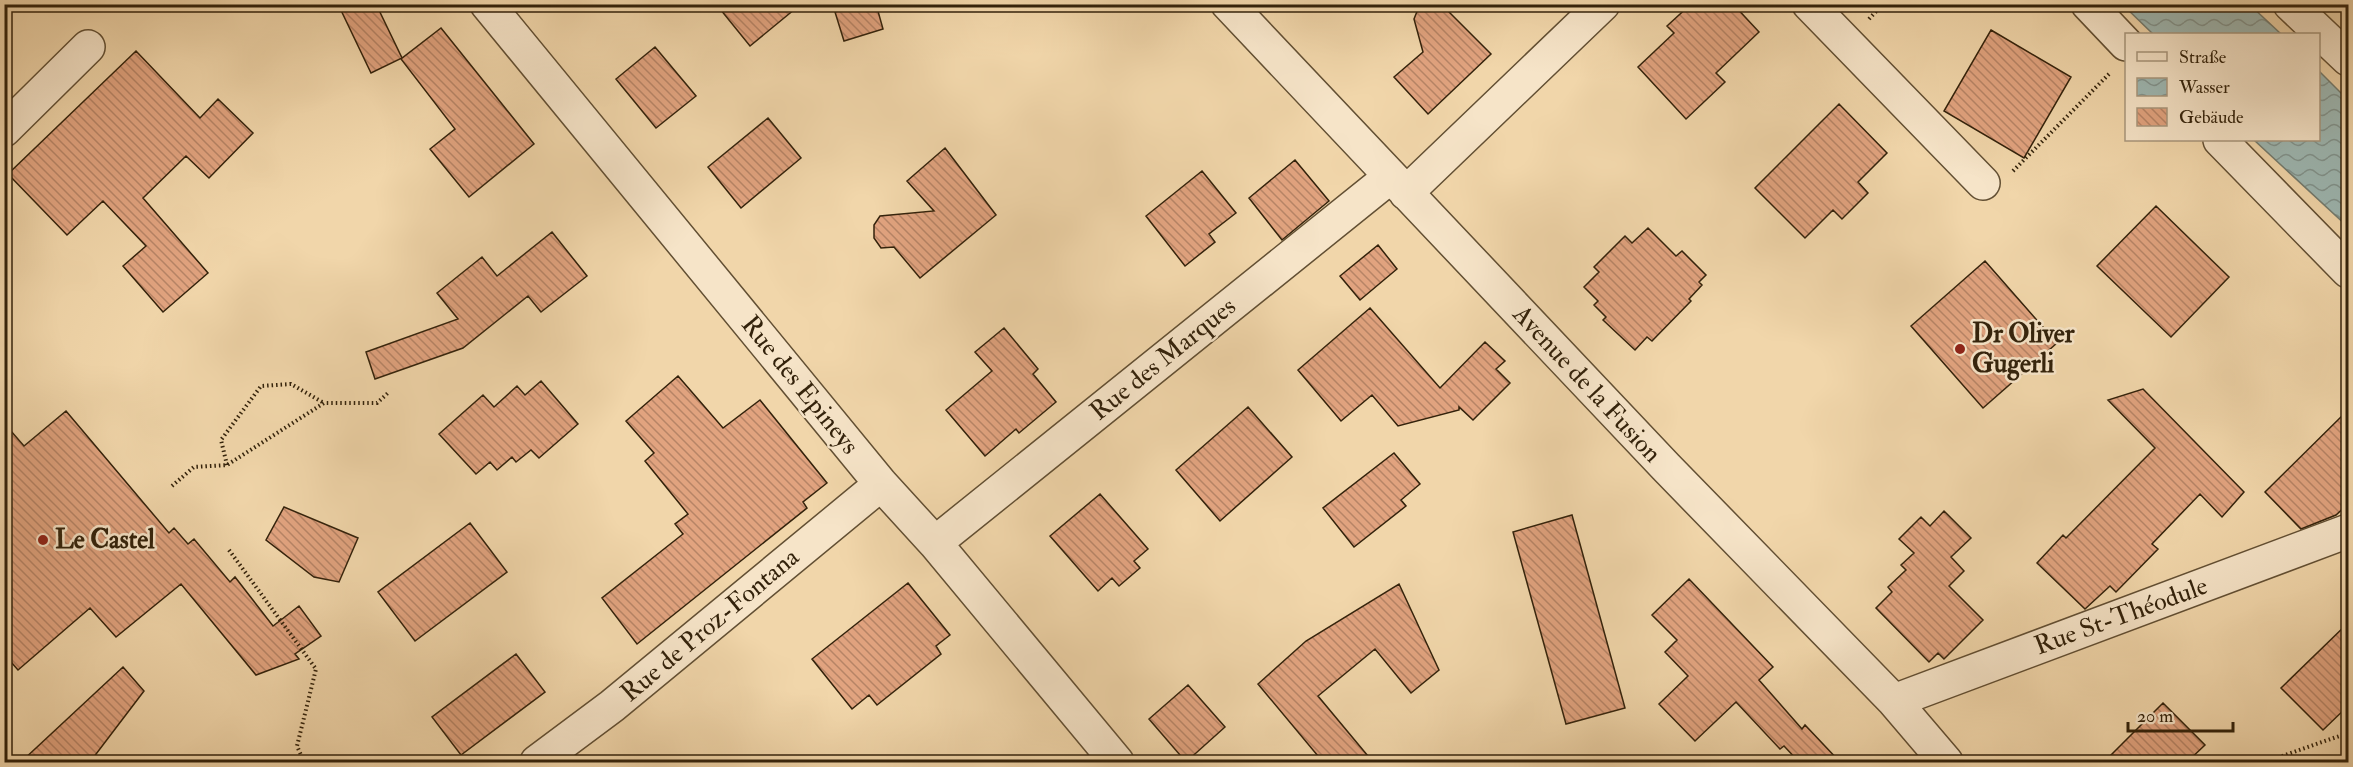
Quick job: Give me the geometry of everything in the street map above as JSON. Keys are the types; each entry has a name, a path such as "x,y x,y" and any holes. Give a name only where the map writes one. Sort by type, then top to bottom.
{"street":[{"name":"Rue des Epineys","path":"487,4 881,484 935,543 1117,762"},
{"name":"Avenue de la Fusion","path":"1228,4 1666,467 1894,700 1946,762"},
{"name":"Rue des Marques","path":"935,543 1398,185 1603,4"},
{"path":"1809,4 1983,183"},
{"path":"2088,4 2125,42"},
{"path":"2290,4 2349,59"},
{"path":"4,130 88,47"},
{"path":"2221,141 2349,271"},
{"name":"Rue de Proz-Fontana","path":"537,762 612,706 881,484"},
{"name":"Rue St-Théodule","path":"1894,700 2349,531"}],"path":[{"path":"2013,171 2110,73"},
{"path":"227,465 221,440 261,386 291,384 324,404"},
{"path":"172,486 194,467 227,465 324,404 377,403 389,392"},
{"path":"229,550 316,669 297,746 304,762"},
{"path":"2265,762 2349,733"}],"water":[{"path":"2123,5 2250,5 2280,33 2152,33"},
{"path":"2320,72 2348,100 2348,227 2255,141 2320,141"}],"building":[{"path":"338,4 376,4 402,58 371,73"},
{"path":"716,4 801,4 750,46"},
{"path":"859,4 876,4 883,29 844,41 835,12"},
{"path":"1420,4 1441,4 1491,54 1428,114 1394,77 1423,52 1414,19"},
{"path":"1691,4 1733,4 1759,32 1716,73 1725,82 1686,119 1638,67 1674,33 1667,26"},
{"path":"441,28 534,144 469,197 430,149 455,129 401,59"},
{"path":"1991,30 2071,77 2024,158 1944,111"},
{"path":"655,47 696,96 656,128 616,79"},
{"path":"136,51 200,118 218,99 253,133 209,178 186,156 143,198 208,273 163,312 123,266 146,246 103,201 67,235 8,174"},
{"path":"1839,104 1887,153 1858,182 1868,193 1842,219 1833,210 1805,238 1755,188"},
{"path":"768,118 801,158 741,208 708,167"},
{"path":"945,148 996,215 920,278 894,247 881,248 874,238 874,225 880,216 934,211 907,181"},
{"path":"1295,160 1329,201 1282,240 1249,198"},
{"path":"1202,171 1236,213 1209,234 1215,242 1185,266 1146,216"},
{"path":"2156,206 2229,277 2171,337 2097,266"},
{"path":"1648,228 1676,256 1682,251 1706,275 1699,282 1702,285 1689,299 1691,301 1652,341 1647,337 1635,350 1603,320 1606,317 1594,305 1598,301 1584,287 1599,272 1594,267 1625,236 1632,243"},
{"path":"552,232 587,276 541,312 528,296 463,348 375,379 366,352 458,319 437,293 482,257 497,276"},
{"path":"1378,245 1397,269 1360,300 1340,276"},
{"path":"1985,261 2057,343 1983,408 1911,326"},
{"path":"1370,308 1440,388 1485,342 1505,361 1496,369 1510,383 1473,420 1459,407 1459,410 1398,426 1372,395 1341,421 1298,370"},
{"path":"1004,328 1038,369 1033,374 1056,402 1019,433 1016,429 985,456 946,410 992,371 975,352"},
{"path":"678,376 723,428 760,400 827,483 803,502 807,508 637,644 602,598 683,534 675,524 688,514 645,461 654,453 626,421"},
{"path":"541,381 578,424 539,458 531,450 516,462 512,457 497,470 490,462 476,474 439,434 483,395 494,407 517,386 525,395"},
{"path":"2143,389 2244,492 2222,517 2200,494 2152,544 2158,549 2116,592 2110,586 2085,609 2037,563 2063,535 2066,538 2155,448 2108,400"},
{"path":"1248,407 1292,457 1220,521 1176,470"},
{"path":"2349,409 2349,503 2336,515 2301,529 2265,492"},
{"name":"Le Castel","path":"66,411 169,533 174,528 188,544 194,539 230,582 235,577 273,626 299,606 321,636 295,654 299,659 256,675 181,584 116,637 90,608 18,670 4,654 4,423 24,446"},
{"path":"1394,453 1420,484 1401,500 1406,506 1354,547 1323,508"},
{"path":"1100,494 1148,549 1134,561 1140,568 1119,586 1112,578 1098,591 1050,536"},
{"path":"284,507 358,538 339,582 314,577 266,540"},
{"path":"1944,511 1971,538 1951,557 1964,571 1949,586 1983,620 1944,659 1938,653 1929,662 1876,608 1892,592 1888,587 1906,570 1901,565 1914,553 1899,539 1921,517 1930,526"},
{"path":"1572,515 1625,708 1566,724 1513,532"},
{"path":"470,523 507,572 415,641 378,592"},
{"path":"1689,579 1773,667 1759,680 1802,729 1805,725 1840,762 1799,762 1784,746 1780,749 1736,702 1695,741 1659,704 1688,676 1665,652 1677,640 1652,615"},
{"path":"908,583 950,635 936,646 941,654 877,705 869,695 852,709 812,659"},
{"path":"1399,584 1439,670 1411,693 1375,649 1318,696 1373,762 1323,762 1258,684 1306,641"},
{"path":"2349,622 2349,705 2323,730 2281,688"},
{"path":"516,654 545,692 461,755 432,717"},
{"path":"123,667 144,691 90,762 21,762"},
{"path":"1188,685 1225,727 1186,762 1149,719"},
{"path":"2163,703 2205,745 2187,762 2104,762"}],"place":[{"name":"Dr Oliver Gugerli","path":"1960,349"},
{"name":"Le Castel","path":"43,540"}]}
